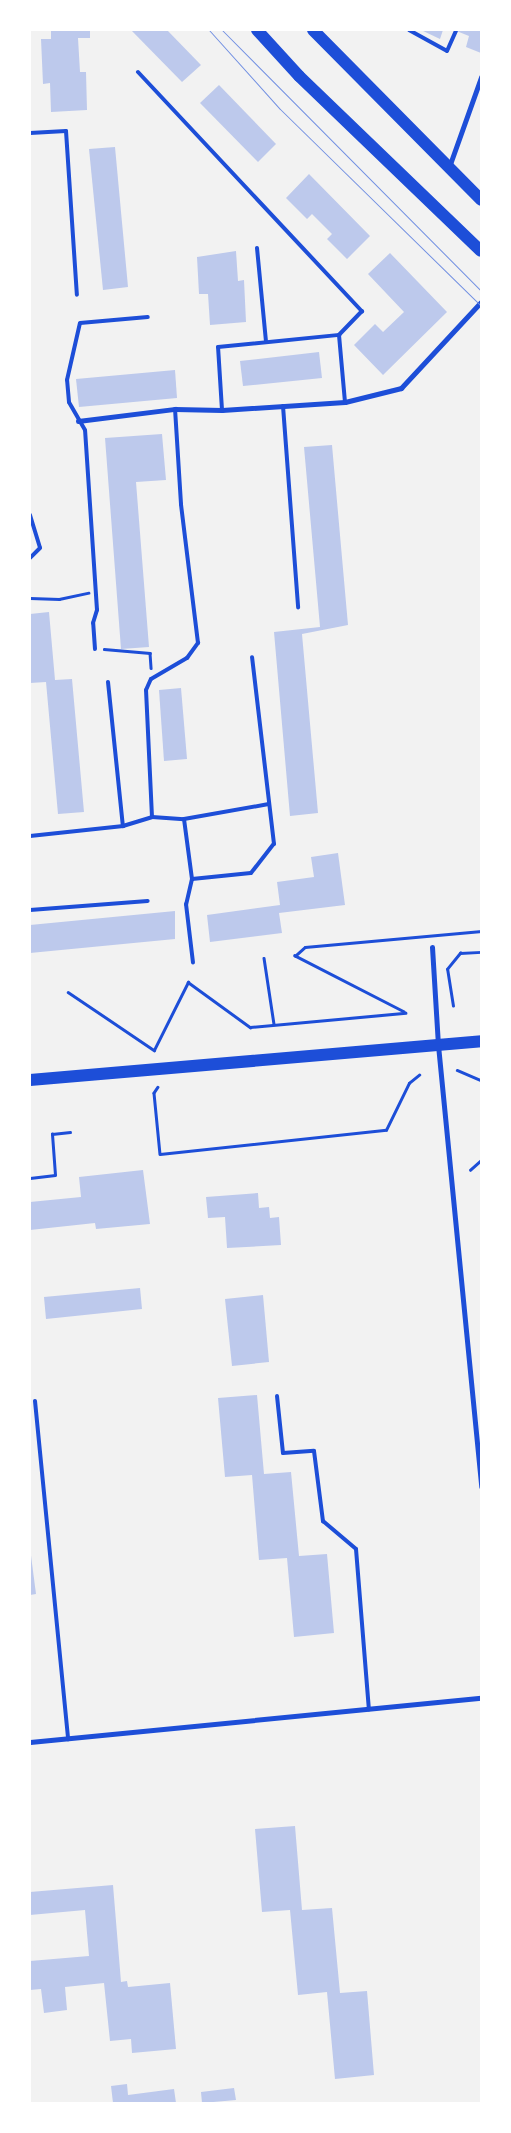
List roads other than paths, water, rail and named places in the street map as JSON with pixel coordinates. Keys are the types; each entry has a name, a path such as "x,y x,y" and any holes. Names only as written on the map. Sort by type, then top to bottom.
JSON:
{"main road":[{"path":"257,30 299,76 481,251"},
{"path":"313,30 448,170 481,200"},
{"path":"30,1080 481,1042"}],"street":[{"path":"448,170 481,77"},
{"path":"78,421 175,409 222,410 345,402 402,388 481,302"},
{"path":"432,947 438,1045 481,1487"},
{"path":"30,1742 481,1698"}],"lane":[{"path":"408,30 447,51 456,31"},
{"path":"138,72 362,310 339,335 218,347 222,410"},
{"path":"30,133 66,132 77,295"},
{"path":"257,248 266,342"},
{"path":"95,648 96,592 86,430 78,421 69,402 67,380 80,323 148,317"},
{"path":"339,335 345,402"},
{"path":"283,406 298,607"},
{"path":"152,817 146,690 152,679 187,658 198,643 181,504 175,409"},
{"path":"30,515 40,548 30,558"},
{"path":"192,879 251,873 274,844 252,657"},
{"path":"108,682 123,826"},
{"path":"30,836 123,826 152,817 184,819 269,804"},
{"path":"184,819 192,879 186,904 193,963"},
{"path":"30,910 148,901"},
{"path":"277,1396 283,1453 314,1451 323,1521 356,1549 369,1710"},
{"path":"35,1401 68,1739"}],"tram line":[{"path":"209,30 280,109 481,306"},
{"path":"222,30 481,291"}]}
